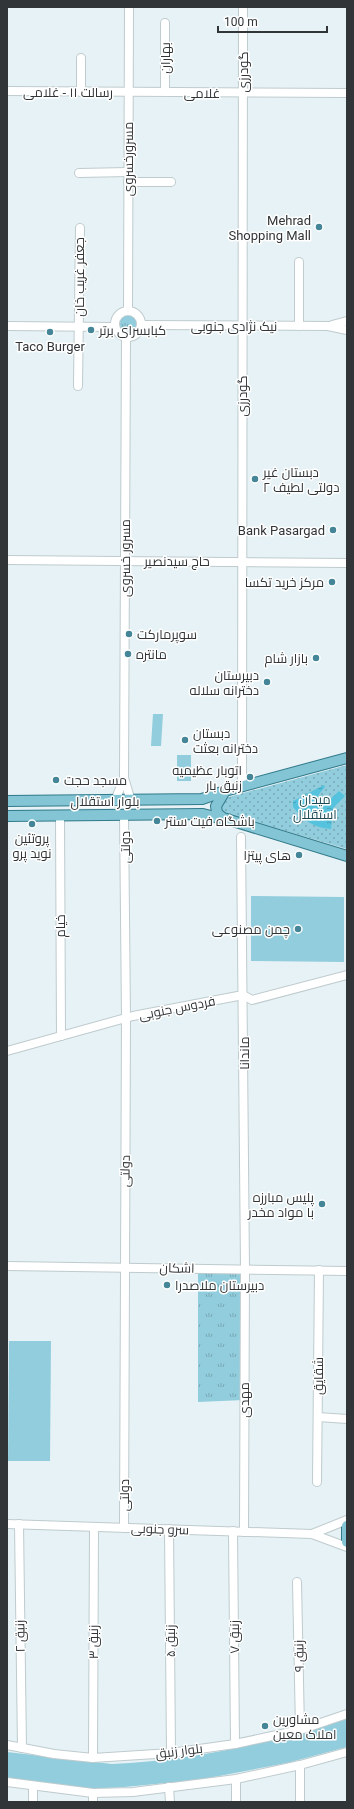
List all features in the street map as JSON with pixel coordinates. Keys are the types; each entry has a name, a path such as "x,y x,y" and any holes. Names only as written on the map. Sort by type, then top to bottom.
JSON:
{"main road":[{"path":"345,757 225,791 217,801 216,809 219,815 229,820 347,856"},
{"name":"بلوار استقلال","path":"7,801 202,799 225,791"},
{"name":"بلوار استقلال","path":"7,816 203,814 229,820"},
{"path":"347,1526 347,1542"}],"street":[{"name":"مسرورخسروی","path":"128,7 128,311"},
{"name":"گودرزی","path":"242,785 243,7"},
{"name":"بهاران","path":"165,23 165,92"},
{"path":"81,58 81,92"},
{"name":"رسالت ۱۱ - غلامی","path":"7,91 128,92"},
{"name":"غلامی","path":"128,92 347,93"},
{"path":"79,173 128,172"},
{"path":"128,182 171,182"},
{"name":"جعفر غریب خان","path":"78,386 80,228"},
{"path":"299,326 300,262"},
{"path":"128,311 138,316 141,325 137,334 126,338 118,334 114,327 117,316 128,311"},
{"path":"328,326 347,321"},
{"name":"نیک نژادی جنوبی","path":"141,325 328,326"},
{"path":"7,326 114,327"},
{"path":"328,326 347,330"},
{"name":"مسرور خسروی","path":"124,778 126,338"},
{"name":"حاج سیدنصیر","path":"7,560 347,563"},
{"path":"124,778 131,800"},
{"path":"115,801 124,778"},
{"name":"دولتی","path":"124,814 126,1018 124,1528"},
{"name":"خیام","path":"60,815 61,1036"},
{"name":"ماندانا","path":"240,837 245,1269"},
{"name":"فردوس جنوبی","path":"7,1051 126,1018 243,995 252,1000 347,975"},
{"name":"اشکان","path":"7,1266 347,1271"},
{"name":"مهدی","path":"244,1532 245,1269"},
{"name":"شقایق","path":"316,1482 319,1270"},
{"path":"318,1417 347,1419"},
{"name":"سرو جنوبی","path":"312,1534 347,1520"},
{"name":"سرو جنوبی","path":"7,1524 312,1534 347,1547"},
{"name":"زنبق ۲","path":"19,1524 22,1748"},
{"name":"زنبق ۳","path":"93,1758 94,1527"},
{"name":"زنبق ۵","path":"170,1529 171,1753"},
{"name":"زنبق ۷","path":"233,1531 234,1744"},
{"name":"زنبق ۹","path":"298,1582 300,1730"},
{"name":"بلوار زنبق","path":"7,1745 93,1758 171,1753 234,1744 300,1730 347,1714"},
{"path":"7,1782 33,1787 93,1793 133,1792 236,1779 300,1765 347,1752"},
{"path":"300,1765 300,1802"},
{"path":"236,1779 236,1802"},
{"path":"33,1787 33,1802"},
{"path":"169,1787 170,1802"},
{"path":"93,1793 93,1802"}],"green space":[{"path":"127,312 136,315 139,324 136,333 127,336 118,333 115,324 118,315"},
{"path":"147,651 164,651 164,660 147,661"},
{"path":"153,714 163,714 161,746 151,746"},
{"path":"177,755 191,755 191,781 177,781"},
{"name":"میدان استقلال","path":"347,765 347,849 221,812 219,805 225,798"},
{"name":"چمن مصنوعی","path":"251,896 344,897 344,962 251,961"},
{"path":"198,1269 245,1269 244,1400 198,1402"},
{"path":"9,1341 51,1341 50,1461 8,1461"},
{"path":"347,1718 347,1747 287,1763 198,1780 91,1789 7,1778 7,1752 112,1764 172,1759 261,1743"}],"water":[{"path":"324,785 325,787 318,798 318,803 320,806 324,805 339,791 345,796 333,808 331,829 314,825 301,816 293,807 293,801"}],"place":[{"name":"Mehrad Shopping Mall","path":"319,227"},
{"name":"کبابسرای برتر","path":"91,330"},
{"name":"Taco Burger","path":"50,332"},
{"name":"دبستان غیر دولتی لطیف ۲","path":"255,479"},
{"name":"Bank Pasargad","path":"333,530"},
{"name":"مرکز خرید تکسا","path":"332,582"},
{"name":"سوپرمارکت","path":"129,634"},
{"name":"مانتره","path":"128,654"},
{"name":"بازار شام","path":"316,658"},
{"name":"دبیرستان دخترانه سلاله","path":"267,682"},
{"name":"دبستان دخترانه بعثت","path":"185,740"},
{"name":"اتوبار عظیمیه زنبق بار","path":"250,777"},
{"name":"مسجد حجت","path":"56,780"},
{"name":"باشگاه فیت سنتر","path":"157,821"},
{"name":"پروتئین نوید پرو","path":"32,824"},
{"name":"های پیتزا","path":"299,855"},
{"name":"چمن مصنوعی","path":"298,929"},
{"name":"پلیس مبارزه با مواد مخدر","path":"322,1204"},
{"name":"دبیرستان ملاصدرا","path":"167,1285"},
{"name":"مشاورین املاک معین","path":"265,1726"}]}
